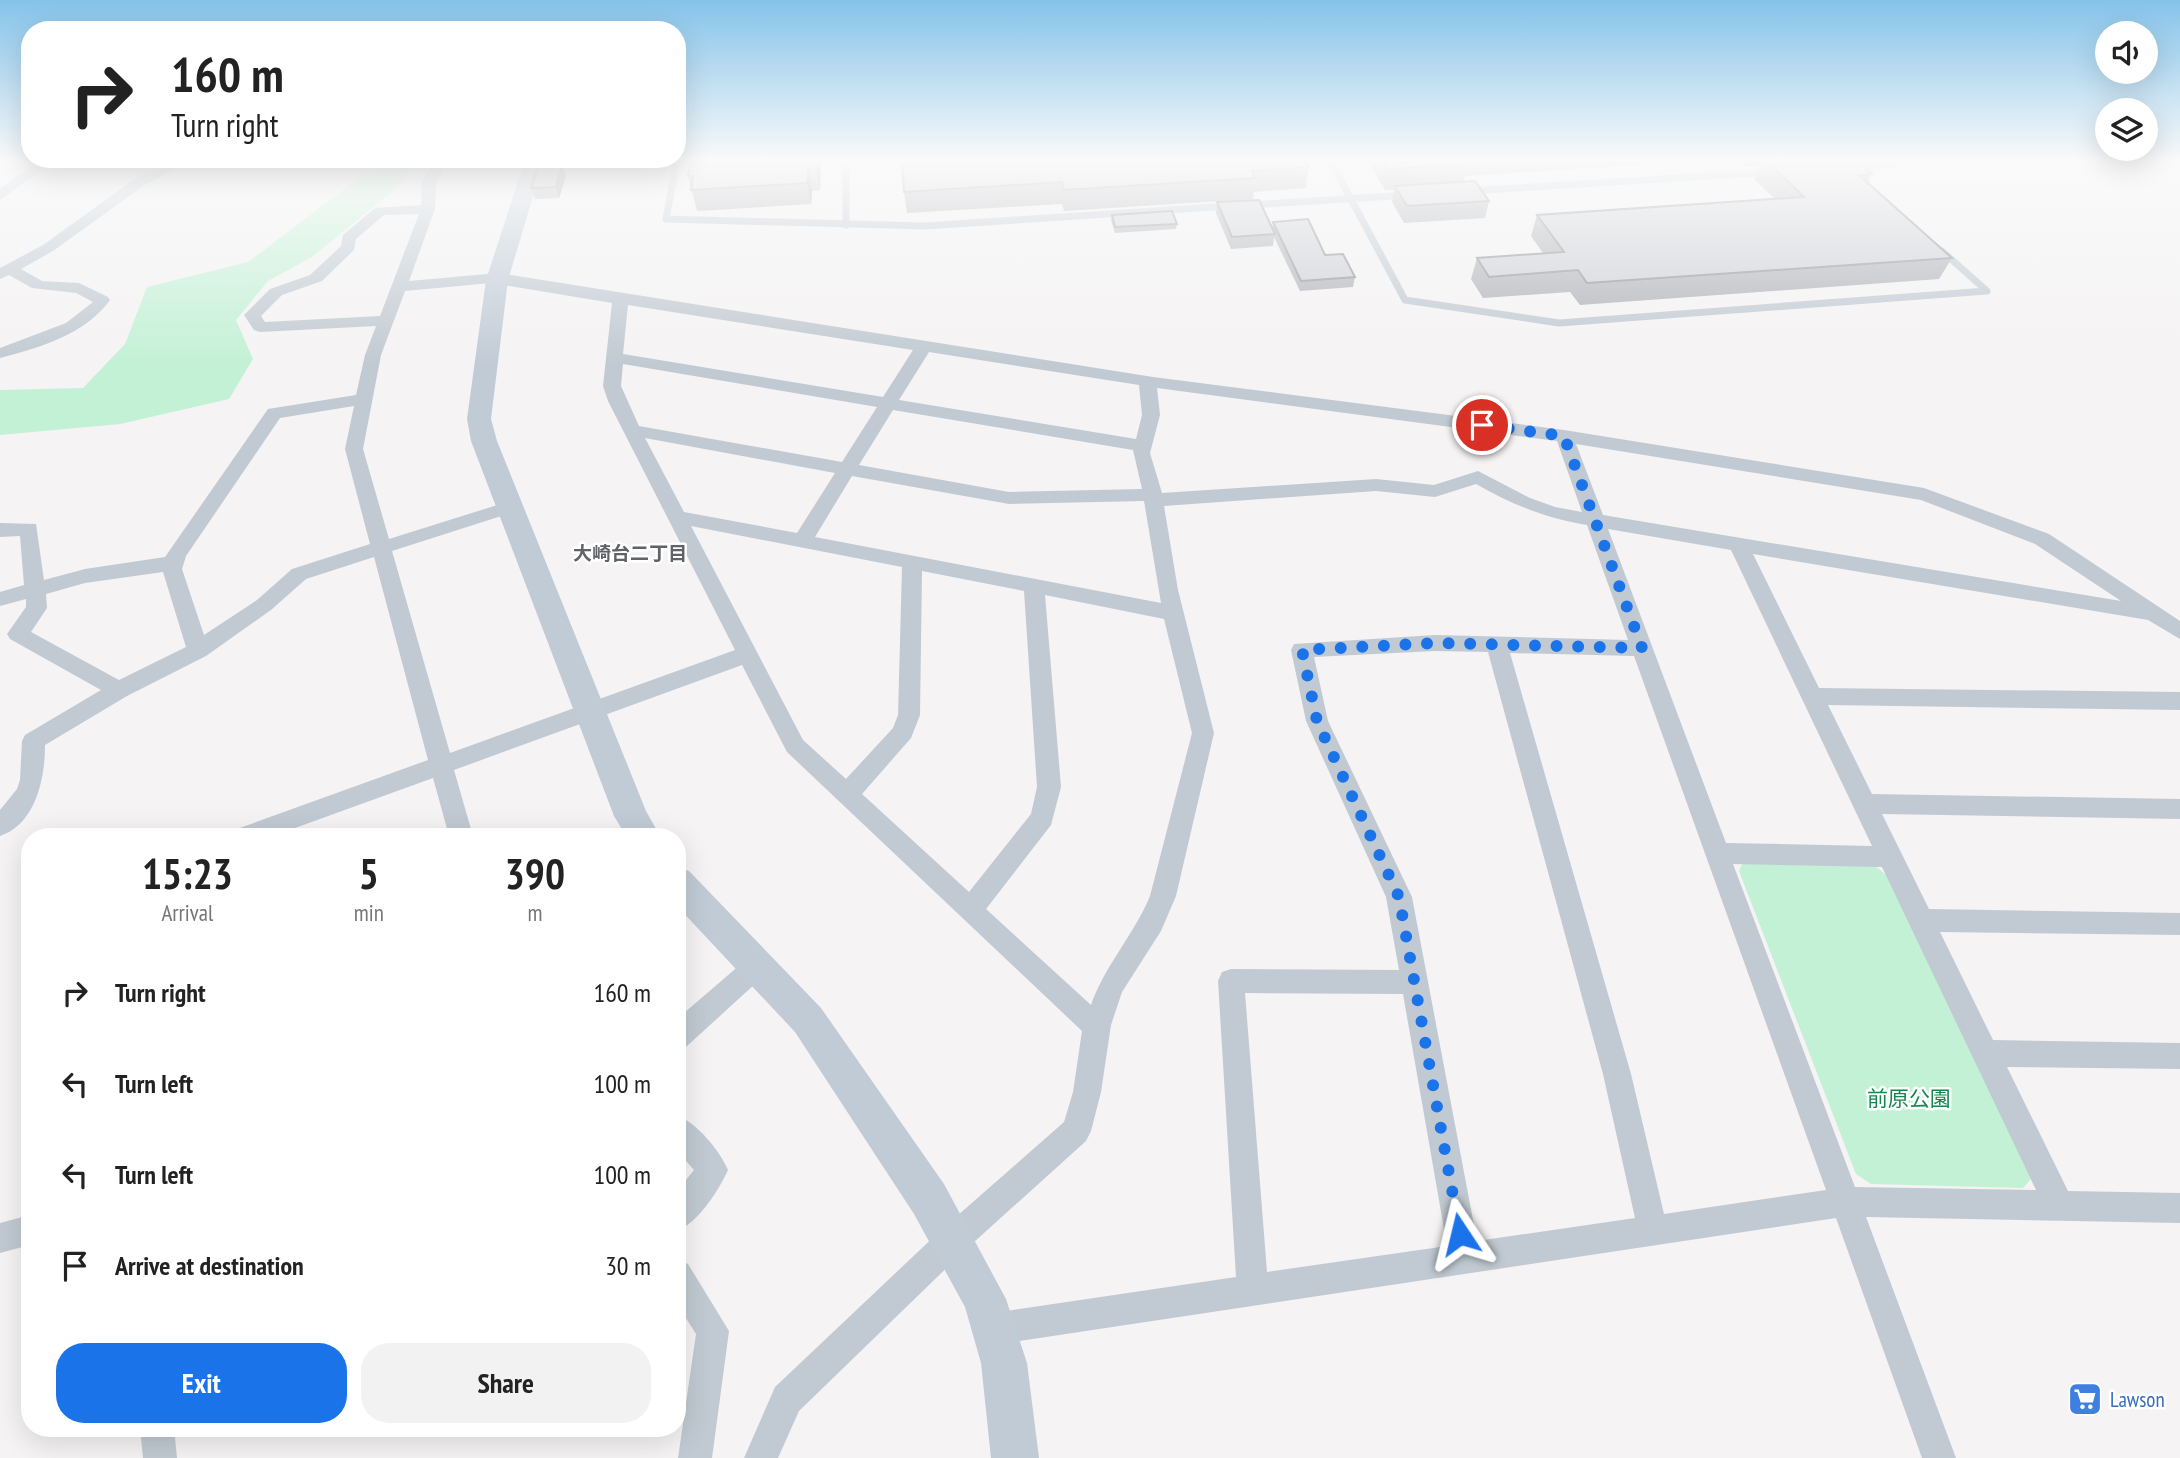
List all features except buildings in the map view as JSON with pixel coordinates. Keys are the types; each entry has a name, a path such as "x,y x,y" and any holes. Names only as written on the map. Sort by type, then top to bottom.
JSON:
{"street":[{"path":"5,272 48,248 76,228"},
{"path":"360,228 348,238 349,247 330,269 316,278 276,292 252,315 260,327 285,328 386,320"},
{"path":"421,228 373,355 354,449 459,828"},
{"path":"513,228 497,279 479,419 484,441 631,816 638,828"},
{"path":"0,354 32,344 89,316 102,300 79,288 38,285 5,272"},
{"path":"398,287 497,279 1147,381 1564,436 1924,494 2042,540 2180,631"},
{"path":"620,299 612,386 632,430 796,746 1082,1015 1097,1025"},
{"path":"802,541 924,346"},
{"path":"615,358 1143,446"},
{"path":"761,1458 787,1399 952,1241 1076,1131 1087,1092 1097,1025 1111,986 1152,923 1163,896 1202,733 1174,613 1153,497 1142,453 1151,415 1147,381"},
{"path":"198,650 172,569 174,563 274,412 364,399"},
{"path":"632,430 1009,498 1153,497 1376,485 1435,491 1478,477 1523,502 1552,513 2155,615"},
{"path":"1564,436 1939,1458"},
{"path":"0,825 24,800 33,781 33,741 119,690 198,650 264,605 299,574 510,507"},
{"path":"677,517 1174,613"},
{"path":"0,530 29,529 37,608 18,634 119,690"},
{"path":"1739,545 2059,1205"},
{"path":"847,794 903,732 909,715 912,562"},
{"path":"0,599 85,576 174,563"},
{"path":"970,910 1042,818 1049,787 1034,586"},
{"path":"1465,1259 1399,897 1317,721 1302,650 1435,643 1642,648"},
{"path":"1497,644 1617,1074 1653,1231"},
{"path":"268,828 748,654"},
{"path":"1812,696 2180,701"},
{"path":"1865,804 2180,809"},
{"path":"1717,853 1890,856"},
{"path":"686,902 757,966 808,1020 929,1199 984,1299 1004,1363 1015,1458"},
{"path":"1921,920 2180,924"},
{"path":"686,1029 757,966"},
{"path":"1253,1290 1231,981 1414,982"},
{"path":"1985,1053 2180,1056"},
{"path":"686,1139 713,1170 686,1204"},
{"path":"993,1329 1845,1202 2180,1208"},
{"path":"0,1238 21,1232"},
{"path":"686,1289 713,1331 695,1458"},
{"path":"158,1437 160,1458"}],"lane":[{"path":"1367,228 1405,300 1559,323 1987,291 1937,247"}],"green space":[{"path":"293,228 348,228 312,257 268,281 236,320 253,359 229,399 120,424 0,435 0,390 83,388 125,344 147,287 248,262"},
{"name":"前原公園","path":"1743,862 1870,862 1895,882 2031,1179 2023,1188 1871,1184 1856,1174 1739,871"}],"place":[{"name":"Lawson","path":"2085,1399"}],"district":[{"name":"大崎台二丁目","path":"630,553"}],"route":[{"path":"1460,1234 1399,897 1317,721 1302,650 1435,643 1642,648 1564,436 1482,425"}]}
